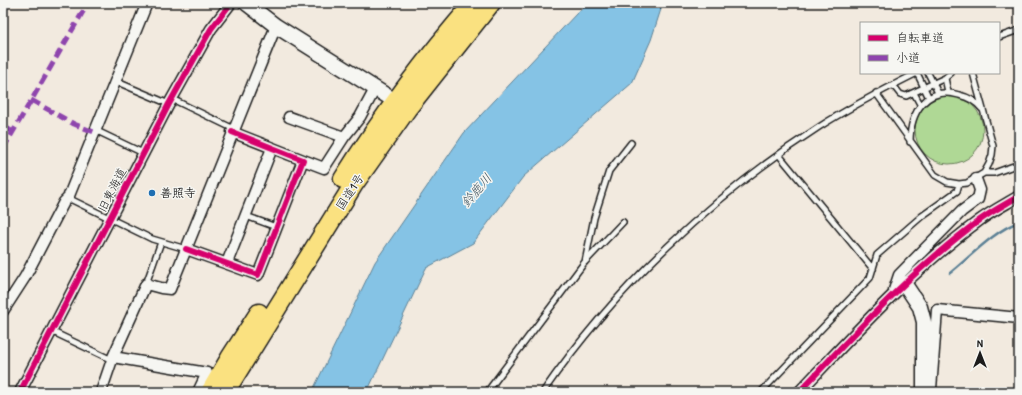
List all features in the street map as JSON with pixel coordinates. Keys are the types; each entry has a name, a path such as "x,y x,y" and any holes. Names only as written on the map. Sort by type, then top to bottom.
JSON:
{"highway":[{"name":"国道1号","path":"225,392 354,184 401,105 452,28 474,3"},
{"name":"国道1号","path":"210,392 350,168 401,105 491,3"}],"street":[{"path":"3,311 25,276 64,202 68,198 94,130 147,3"},
{"name":"旧東海道","path":"20,392 170,101 211,29 231,3"},
{"path":"246,3 276,26 401,105"},
{"path":"101,392 113,358 146,284 170,289 276,26"},
{"path":"233,131 324,168 344,137 360,117 375,89"},
{"path":"289,117 344,137"},
{"path":"227,263 272,148"},
{"path":"186,249 258,275 303,160"},
{"path":"893,294 899,275 962,211 978,199 980,190 980,176"},
{"path":"799,392 904,283 981,219 1019,196"},
{"path":"904,283 920,307 924,322 924,392 931,389 937,310 1019,318"},
{"path":"236,392 289,288"},
{"path":"113,358 207,373 198,392"}],"lane":[{"path":"1000,37 1019,30"},
{"path":"543,392 593,326 643,272 715,205 819,127 876,94 915,74"},
{"path":"917,74 930,98"},
{"path":"928,74 938,93"},
{"path":"893,85 900,94 906,96 946,78 950,74"},
{"path":"973,74 993,146 990,164 980,176"},
{"path":"946,78 948,92"},
{"path":"115,81 170,101 233,131"},
{"path":"910,143 910,127 920,104 938,93 948,92 977,103 984,112"},
{"path":"914,93 920,104"},
{"path":"876,94 910,143 935,174 947,182 959,184 1019,164"},
{"path":"94,130 143,153"},
{"path":"584,263 594,218 609,170 631,143"},
{"path":"779,156 873,269"},
{"path":"761,392 870,278 877,255 922,216 957,191 959,184"},
{"path":"68,198 161,242 186,249"},
{"path":"246,216 276,227"},
{"path":"487,392 584,263 623,222"},
{"path":"146,284 161,242"},
{"path":"51,331 113,358"}],"green space":[{"path":"942,96 956,96 968,101 978,111 983,123 983,137 978,149 968,159 956,164 942,164 930,159 920,149 915,137 915,123 920,111 930,101"}],"water":[{"name":"鈴鹿川","path":"589,3 663,3 651,40 632,83 523,177 473,243 426,268 367,392 312,392 375,262 464,133 577,13"}],"waterway":[{"path":"950,273 992,237 1019,222"}],"marked path":[{"path":"3,149 88,3"},
{"path":"31,100 74,124 94,132"},
{"path":"3,126 13,132"}],"cycle path":[{"path":"20,392 169,104 211,29 231,3"},
{"path":"186,249 258,275 303,160 232,132"},
{"path":"799,392 842,346 931,259 980,220 1019,196"}],"place":[{"name":"善照寺","path":"152,193"}]}
